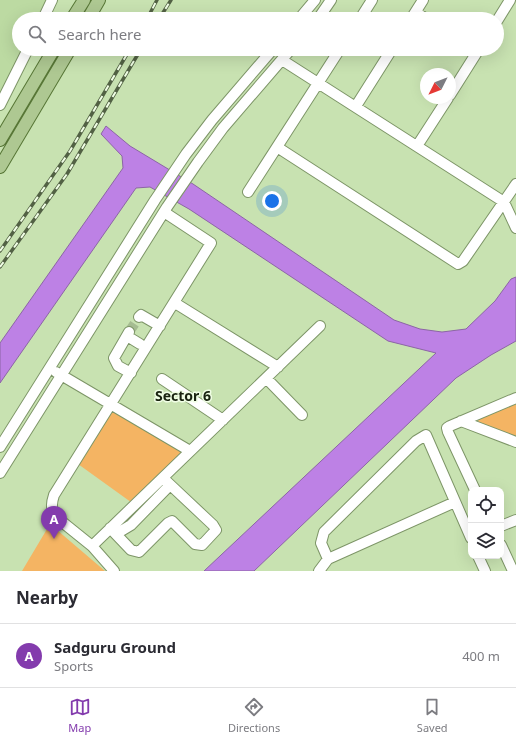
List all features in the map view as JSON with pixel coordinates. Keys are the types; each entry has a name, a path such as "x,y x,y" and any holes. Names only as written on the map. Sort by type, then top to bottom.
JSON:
{"main road":[{"path":"76,12 84,0"},
{"path":"92,12 99,0"},
{"path":"0,140 50,56"},
{"path":"1,167 66,56"}],"street":[{"path":"46,12 52,0"},
{"path":"305,12 314,0"},
{"path":"323,12 332,0"},
{"path":"364,12 372,0"},
{"path":"416,12 423,0"},
{"path":"503,12 510,0"},
{"path":"0,104 24,56"},
{"path":"0,447 155,200 186,154 212,120 267,56"},
{"path":"0,474 166,210 198,162 223,128 286,56"},
{"path":"248,192 336,56"},
{"path":"356,106 388,56"},
{"path":"456,85 473,56"},
{"path":"282,60 504,202 516,228"},
{"path":"417,146 444,104"},
{"path":"277,148 458,264 463,261 516,184"},
{"path":"504,202 516,197"},
{"path":"114,571 92,546 56,517 52,511 51,505 54,495 211,243 166,210"},
{"path":"175,303 278,367"},
{"path":"139,317 141,315 160,326"},
{"path":"92,546 113,531 167,481 190,451 320,326"},
{"path":"131,373 118,366 114,358 128,334 140,344"},
{"path":"50,368 190,451"},
{"path":"266,378 302,415"},
{"path":"162,379 223,420"},
{"path":"474,487 448,432 448,428 516,398"},
{"path":"461,421 516,442"},
{"path":"455,502 324,567 321,543 324,532 416,441 426,435 468,531"},
{"path":"113,531 131,550 139,552 168,523 172,521 195,544 202,545 216,530 213,525 167,481"},
{"path":"504,525 516,520"},
{"path":"504,551 513,569"},
{"path":"479,559 485,571"}],"shaded area":[{"path":"0,0 48,0 42,12 12,12 12,56 20,56 0,95"},
{"path":"106,126 130,146 193,184 394,320 420,329 442,332 466,329 495,301 511,279 516,277 516,341 491,355 456,378 254,571 204,571 436,353 388,341 189,209 150,187 136,188 0,383 0,343 123,168 122,156 101,134"},
{"path":"516,403 516,437 479,425 478,420"},
{"path":"113,408 188,454 135,505 78,464"},
{"path":"50,524 105,571 22,571"}],"tunnel":[{"path":"129,332 139,317"}],"railway":[{"path":"151,12 157,0"},
{"path":"163,12 171,0"},
{"path":"0,251 70,151 126,56"},
{"path":"0,267 67,174 137,56"}],"place":[{"name":"Sadguru Ground","path":"54,539"}],"district":[{"name":"Sector 6","path":"183,395"}]}
